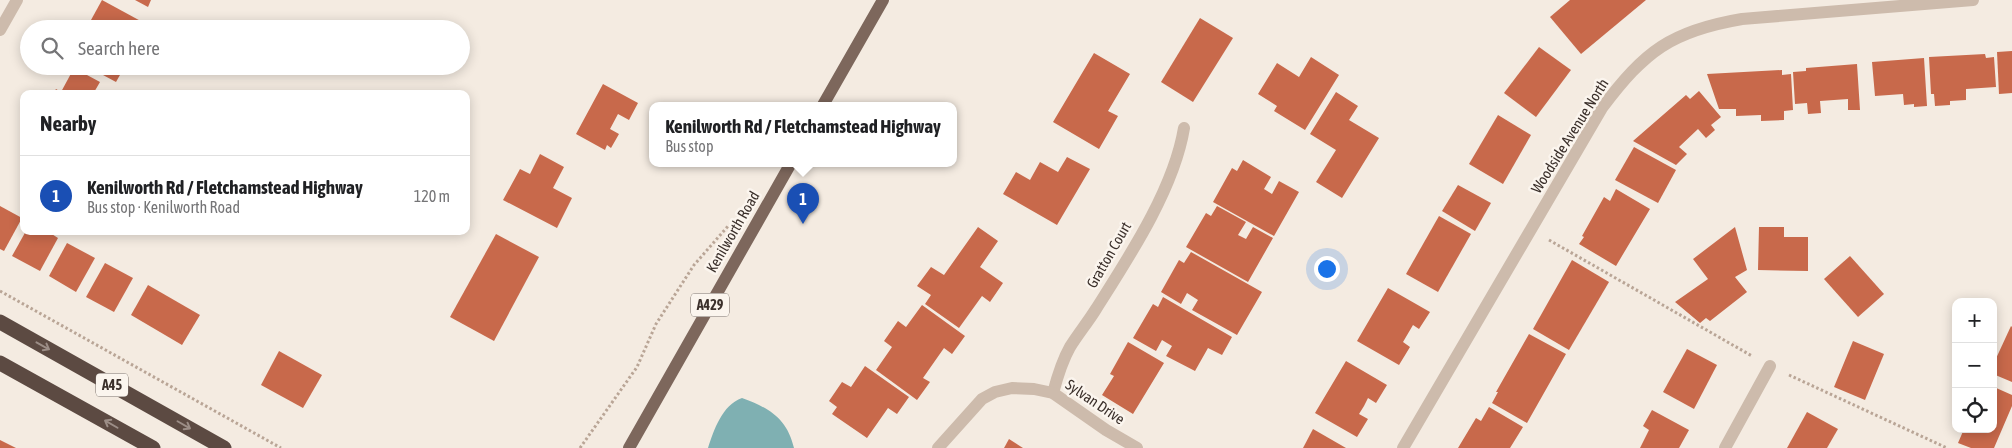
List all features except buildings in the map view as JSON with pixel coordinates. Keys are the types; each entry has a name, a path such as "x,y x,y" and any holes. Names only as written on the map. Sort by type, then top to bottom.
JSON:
{"highway":[{"name":"A45","path":"0,322 224,448"},
{"name":"A45","path":"0,363 153,448"}],"main road":[{"path":"825,102 883,0"},
{"name":"Kenilworth Road","path":"629,448 788,167"}],"street":[{"path":"0,30 17,0"},
{"name":"Woodside Avenue North","path":"1403,448 1602,108 1622,82 1643,60 1678,36 1705,27 1742,19 1973,0"},
{"name":"Gratton Court","path":"1053,393 1059,372 1070,347 1095,312 1128,257 1166,186 1181,149 1184,128"},
{"path":"1725,448 1770,366"},
{"name":"Sylvan Drive","path":"938,448 982,399 995,392 1012,388 1034,389 1053,393 1106,430 1137,448"}],"path":[{"path":"580,448 637,367 656,324 694,265 733,221"},
{"path":"1531,230 1770,366 1947,448"},
{"path":"0,291 281,448"}],"water":[{"path":"742,398 761,406 776,416 787,429 794,448 708,448 716,426 724,412 735,401"}],"place":[{"name":"Kenilworth Rd / Fletchamstead Highway","path":"803,224"}]}
